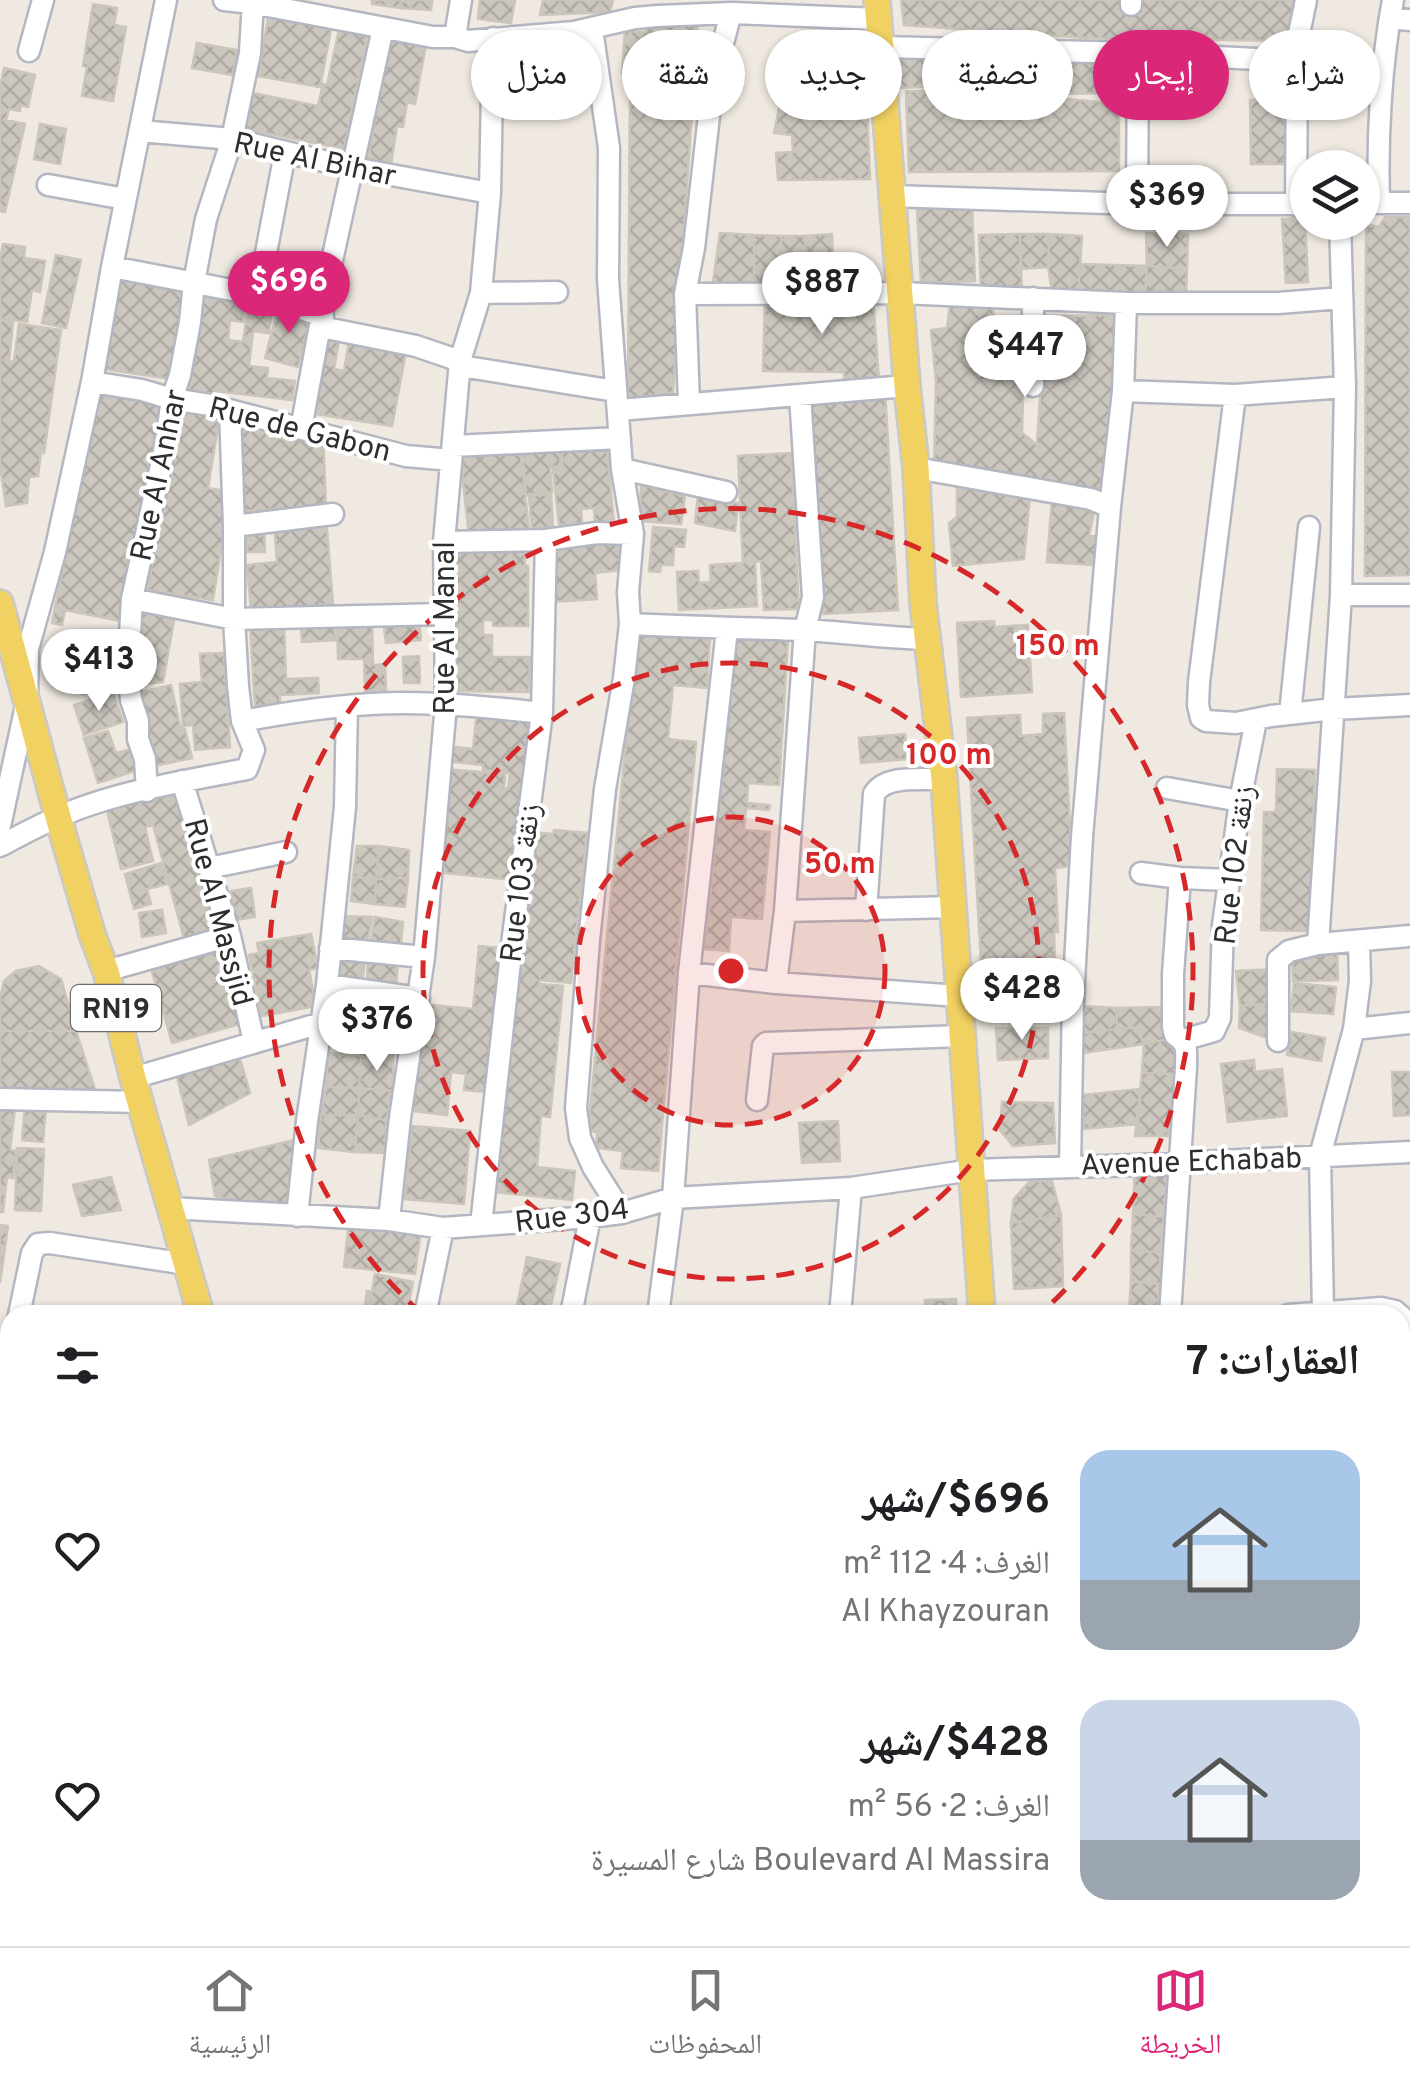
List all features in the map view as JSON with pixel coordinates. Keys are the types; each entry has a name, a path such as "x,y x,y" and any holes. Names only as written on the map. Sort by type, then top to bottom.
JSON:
{"main road":[{"path":"886,120 927,639 944,779 981,1305"},
{"name":"RN19","path":"1,612 198,1305"}],"street":[{"path":"29,51 43,0"},
{"path":"0,826 27,702 28,648 55,552 92,382 166,0"},
{"path":"224,0 471,41"},
{"path":"455,37 461,0"},
{"path":"1300,30 1306,0"},
{"name":"Rue Al Anhar","path":"147,790 128,670 132,599 180,374 206,219 232,140 250,53 253,2"},
{"path":"581,30 636,9 731,13 878,9"},
{"path":"689,404 685,294 710,107 731,13"},
{"path":"1380,152 1398,13"},
{"path":"301,429 383,28"},
{"path":"592,29 609,148 608,279 622,469 633,534 628,592 630,624 606,789 575,1095 580,1138 593,1167 622,1212"},
{"path":"902,48 1093,52"},
{"name":"Rue Al Manal","path":"389,1220 424,957 446,704 444,542 460,363 481,293 491,120"},
{"path":"1137,204 1138,120"},
{"path":"1299,120 1300,150"},
{"name":"Rue Al Bihar","path":"140,132 232,140 353,168 490,192"},
{"path":"258,295 285,153"},
{"path":"48,185 125,199"},
{"path":"891,196 1290,205"},
{"path":"1380,203 1410,202"},
{"path":"1318,944 1340,595 1345,387 1340,240"},
{"path":"112,267 258,295 322,322 416,346 460,363 617,400 689,404 906,386"},
{"path":"481,293 558,292"},
{"path":"685,294 901,293 1126,303 1278,303 1342,298"},
{"path":"1033,386 1034,298"},
{"path":"1070,1167 1073,1000 1082,837 1123,392 1126,303"},
{"name":"Rue de Gabon","path":"92,382 210,404 406,456 620,438"},
{"path":"1123,392 1235,395 1345,387"},
{"path":"776,982 785,912 805,630 812,598 800,395"},
{"path":"1235,395 1200,682 1201,718 1221,723 1334,708 1410,705"},
{"path":"0,846 58,817 102,801 246,769 254,750 242,721 234,619 230,410"},
{"path":"916,468 1073,496 1110,507"},
{"path":"622,469 726,492"},
{"path":"234,526 333,514"},
{"path":"1290,714 1309,527"},
{"path":"444,542 633,534"},
{"name":"Rue 103 زنقة","path":"481,1226 542,713 546,540"},
{"path":"1340,595 1410,595"},
{"path":"132,599 234,619 444,614"},
{"path":"630,624 927,639"},
{"path":"659,1305 673,1198 689,973 727,630"},
{"path":"242,721 346,706 400,703 542,713"},
{"path":"297,1216 346,807 346,706"},
{"name":"Rue 102 زنقة","path":"1184,1040 1214,1031 1222,1011 1221,954 1240,801 1256,720"},
{"path":"866,910 874,794 881,784 944,779"},
{"name":"Rue Al Massjid","path":"182,781 230,936 254,1042"},
{"path":"1167,788 1240,801"},
{"path":"209,868 286,852"},
{"path":"1141,873 1230,880"},
{"path":"1171,1305 1186,1067 1184,1040 1175,1035 1173,1027 1180,878"},
{"path":"785,912 954,908"},
{"path":"106,971 230,936"},
{"path":"1278,1041 1278,960 1289,952 1318,944 1410,936"},
{"path":"1323,1305 1320,1156 1354,1029 1360,981 1358,942"},
{"path":"330,948 424,957"},
{"path":"689,973 959,996"},
{"path":"327,985 419,998"},
{"path":"0,1098 137,1090 254,1042 321,1023"},
{"path":"1354,1029 1410,1024"},
{"path":"757,1100 762,1046 766,1043 962,1036"},
{"name":"Avenue Echabab","path":"972,1170 1410,1152"},
{"name":"Rue 304","path":"170,1208 389,1220 443,1228 590,1217 673,1198 851,1188 972,1170"},
{"path":"841,1305 851,1188"},
{"path":"573,1305 590,1217"},
{"path":"427,1305 443,1228"},
{"path":"22,1305 32,1253 38,1244 50,1242 186,1264"}],"building":[{"path":"372,0 402,0 401,8 372,4"},
{"path":"402,0 432,0 431,10 401,8"},
{"path":"480,0 515,0 511,23 478,19"},
{"path":"543,0 613,0 610,12 540,15"},
{"path":"901,0 1293,0 1290,30 1249,30 1249,40 1229,40 1229,30 1093,30 1093,38 1085,38 1073,37 1073,30 904,25"},
{"path":"93,4 117,8 114,25 126,27 113,101 82,96"},
{"path":"269,13 332,24 320,87 258,76"},
{"path":"646,20 698,23 698,30 646,30"},
{"path":"341,21 369,27 344,149 245,129 252,93 318,106 323,84 327,85"},
{"path":"390,32 427,39 415,104 407,102 403,127 397,126 391,164 368,160"},
{"path":"197,43 237,50 233,75 192,68"},
{"path":"922,52 922,87 902,88 902,53"},
{"path":"1093,54 1093,93 1073,94 1073,55"},
{"path":"4,68 35,75 28,107 21,105 20,111 9,109 6,120 25,124 5,212 0,211 0,88"},
{"path":"906,91 922,91 922,120 1073,120 1073,100 1093,102 1093,120 1119,120 1119,171 909,172"},
{"path":"630,120 691,120 673,392 628,399"},
{"path":"777,120 868,120 870,179 778,180 776,153 793,152 792,135 774,133"},
{"path":"1250,120 1286,120 1287,164 1251,164"},
{"path":"40,124 66,129 60,164 34,159"},
{"path":"972,205 975,281 921,283 917,208"},
{"path":"1385,217 1410,217 1410,575 1365,576 1366,240 1380,240 1380,225"},
{"path":"1282,219 1290,219 1290,240 1306,240 1308,282 1286,283"},
{"path":"720,233 754,235 754,286 713,282"},
{"path":"1146,233 1188,234 1187,269 1147,266"},
{"path":"832,234 834,283 807,283 805,236"},
{"path":"1020,234 1022,295 981,293 979,235"},
{"path":"1020,234 1049,234 1048,267 1021,269"},
{"path":"1049,234 1082,236 1078,295 1053,296 1048,267"},
{"path":"754,235 781,236 781,285 754,286"},
{"path":"781,236 805,236 807,283 781,285"},
{"path":"3,244 25,247 24,258 45,261 40,292 32,290 27,322 0,318"},
{"path":"56,255 81,260 66,328 42,323"},
{"path":"1080,264 1147,266 1145,295 1078,295"},
{"path":"1147,266 1187,269 1186,295 1145,295"},
{"path":"119,272 186,282 171,379 104,369"},
{"path":"202,291 246,296 243,322 230,320 228,340 243,342 249,300 273,303 269,333 253,331 249,366 268,368 267,378 295,381 292,400 189,391"},
{"path":"873,297 879,381 844,383 844,372 763,371 765,298"},
{"path":"279,305 312,313 298,367 265,358"},
{"path":"950,305 992,305 996,330 987,339 985,368 1024,369 1022,433 1037,445 1045,316 1115,315 1116,372 1100,489 934,467 936,382 931,330 947,328"},
{"path":"0,320 13,322 9,362 14,361 19,324 61,330 38,476 29,477 27,503 6,506 0,466"},
{"path":"324,332 340,335 334,369 344,371 350,336 407,346 392,426 309,413"},
{"path":"98,388 163,401 120,621 65,610 62,625 52,623"},
{"path":"885,392 898,610 823,614 810,396"},
{"path":"178,402 221,408 208,488 230,492 213,600 148,590"},
{"path":"266,420 267,439 323,436 326,507 245,511 240,422"},
{"path":"606,440 614,524 595,526 594,508 581,509 582,523 559,525 553,469 563,468 561,444"},
{"path":"559,444 561,466 550,467 552,492 526,495 522,448"},
{"path":"520,447 529,530 469,537 460,454"},
{"path":"791,453 799,609 764,610 761,561 755,562 757,606 679,610 677,572 698,571 699,583 711,582 710,565 743,563 738,456"},
{"path":"957,480 1030,495 1024,559 953,566 949,523 957,517"},
{"path":"641,485 685,496 681,524 640,521"},
{"path":"551,494 553,527 532,529 529,496"},
{"path":"698,494 738,503 735,531 695,523"},
{"path":"1052,499 1095,508 1089,535 1099,537 1094,565 1047,562"},
{"path":"326,518 333,604 251,611 247,565 277,562 274,523"},
{"path":"246,527 264,527 265,552 247,552"},
{"path":"653,527 686,530 684,547 674,546 673,565 661,565 660,572 649,571"},
{"path":"618,540 621,570 595,573 597,599 550,602 550,546"},
{"path":"456,546 525,547 528,626 493,626 493,620 483,620 483,635 492,635 492,657 530,657 529,692 455,691"},
{"path":"143,605 176,609 163,682 132,685"},
{"path":"419,616 421,640 386,643 383,620"},
{"path":"334,619 335,640 302,642 301,621"},
{"path":"372,619 373,665 385,664 386,690 365,691 364,659 338,659 337,620"},
{"path":"994,621 995,627 1028,625 1032,692 961,697 957,623"},
{"path":"284,624 286,679 318,678 319,693 280,695 280,705 255,706 250,626"},
{"path":"637,630 710,635 707,688 673,685 668,739 696,742 658,1171 621,1168 623,1151 596,1148 597,1132 588,1131"},
{"path":"736,638 788,639 779,785 748,783 747,803 770,805 769,810 746,808 744,830 770,832 762,919 731,917 729,951 705,949"},
{"path":"224,653 230,747 195,750 193,725 183,726 180,684 202,682 200,654"},
{"path":"115,654 123,683 82,694 73,666"},
{"path":"419,656 420,683 404,683 403,657"},
{"path":"171,685 192,758 154,766 138,693"},
{"path":"113,692 123,722 84,735 74,705"},
{"path":"477,709 530,714 514,880 434,872 444,769 505,774 504,788 508,789 510,773 483,770 483,765 444,761 446,746 473,749"},
{"path":"1064,713 1072,866 1055,868 1055,960 981,962 967,718 1020,715 1021,736 1043,734 1043,714"},
{"path":"108,731 116,753 131,749 138,770 98,783 84,738"},
{"path":"905,734 907,759 861,763 859,738"},
{"path":"1277,769 1315,770 1309,931 1261,930 1264,812 1276,812"},
{"path":"178,788 214,931 184,938 153,825 145,827 153,861 121,869 106,806"},
{"path":"554,830 587,833 571,983 540,980 539,984 563,986 550,1117 541,1116 537,1167 575,1171 572,1200 494,1192 531,832 553,834"},
{"path":"357,846 379,846 376,879 353,877"},
{"path":"379,846 409,850 408,878 376,879"},
{"path":"161,863 167,884 147,889 151,904 134,909 125,874"},
{"path":"353,877 376,879 375,904 351,901"},
{"path":"408,878 405,907 375,904 376,879"},
{"path":"251,888 255,917 235,920 231,891"},
{"path":"162,910 166,933 142,937 139,913"},
{"path":"339,916 372,917 367,946 337,945"},
{"path":"375,917 403,922 400,951 370,947"},
{"path":"311,934 318,968 309,970 316,1006 262,1016 249,955 259,953 257,943"},
{"path":"479,946 502,948 488,1092 464,1090 466,1074 451,1072 447,1115 412,1111 422,1004 473,1009"},
{"path":"227,947 248,1022 172,1043 151,968"},
{"path":"1337,948 1338,980 1293,981 1292,949"},
{"path":"337,952 366,953 362,982 333,983"},
{"path":"368,954 398,958 396,991 367,985"},
{"path":"39,966 61,979 76,1031 0,1031 4,981 16,971"},
{"path":"1275,969 1276,1003 1240,1006 1236,971"},
{"path":"1294,983 1336,987 1333,1014 1291,1011"},
{"path":"333,994 366,999 364,1027 333,1018"},
{"path":"366,999 398,1003 396,1031 364,1027"},
{"path":"1276,1003 1273,1040 1239,1028 1240,1006"},
{"path":"1084,1006 1116,1008 1117,1029 1082,1033"},
{"path":"1166,1007 1168,1039 1144,1044 1137,1027 1117,1029 1116,1008"},
{"path":"364,1027 396,1031 393,1060 361,1056"},
{"path":"1137,1027 1144,1044 1083,1053 1082,1033"},
{"path":"996,1028 1048,1028 1048,1058 998,1060"},
{"path":"0,1031 76,1031 98,1099 0,1095"},
{"path":"1292,1032 1325,1038 1321,1061 1287,1055"},
{"path":"1168,1039 1175,1052 1176,1074 1142,1073 1144,1044"},
{"path":"328,1053 361,1056 359,1088 326,1087"},
{"path":"361,1056 393,1060 394,1091 359,1088"},
{"path":"240,1059 250,1093 189,1125 176,1073"},
{"path":"1254,1060 1255,1072 1282,1069 1287,1116 1228,1122 1221,1064"},
{"path":"1392,1072 1410,1072 1410,1115 1394,1116"},
{"path":"1142,1073 1176,1074 1168,1136 1135,1136"},
{"path":"326,1087 359,1088 358,1115 321,1115"},
{"path":"359,1088 394,1091 386,1120 358,1115"},
{"path":"1141,1089 1138,1124 1084,1129 1082,1095"},
{"path":"1002,1102 1053,1103 1055,1143 1013,1146 1000,1130"},
{"path":"0,1105 15,1107 10,1150 16,1151 13,1178 7,1177 3,1212 0,1212"},
{"path":"25,1106 46,1107 43,1142 22,1140"},
{"path":"321,1115 358,1115 355,1152 318,1148"},
{"path":"358,1115 386,1120 386,1153 355,1152"},
{"path":"838,1121 840,1161 802,1163 799,1123"},
{"path":"412,1126 470,1131 464,1204 405,1199"},
{"path":"299,1139 289,1203 265,1208 215,1196 209,1160"},
{"path":"17,1148 44,1149 41,1211 15,1210"},
{"path":"1135,1168 1167,1172 1164,1217 1133,1214"},
{"path":"111,1177 121,1210 82,1216 73,1185"},
{"path":"1030,1181 1052,1181 1061,1215 1011,1223 1014,1199"},
{"path":"1133,1214 1164,1217 1160,1252 1131,1251"},
{"path":"1061,1215 1063,1286 1014,1289 1011,1223"},
{"path":"349,1221 421,1230 415,1274 344,1267"},
{"path":"0,1225 8,1226 0,1283"},
{"path":"1131,1251 1160,1252 1161,1284 1131,1281"},
{"path":"527,1257 560,1264 551,1305 517,1305"},
{"path":"375,1274 413,1282 409,1305 365,1305 367,1291 372,1292"},
{"path":"1131,1281 1161,1284 1158,1305 1129,1305"},
{"path":"956,1299 956,1305 925,1305 925,1300"}]}
